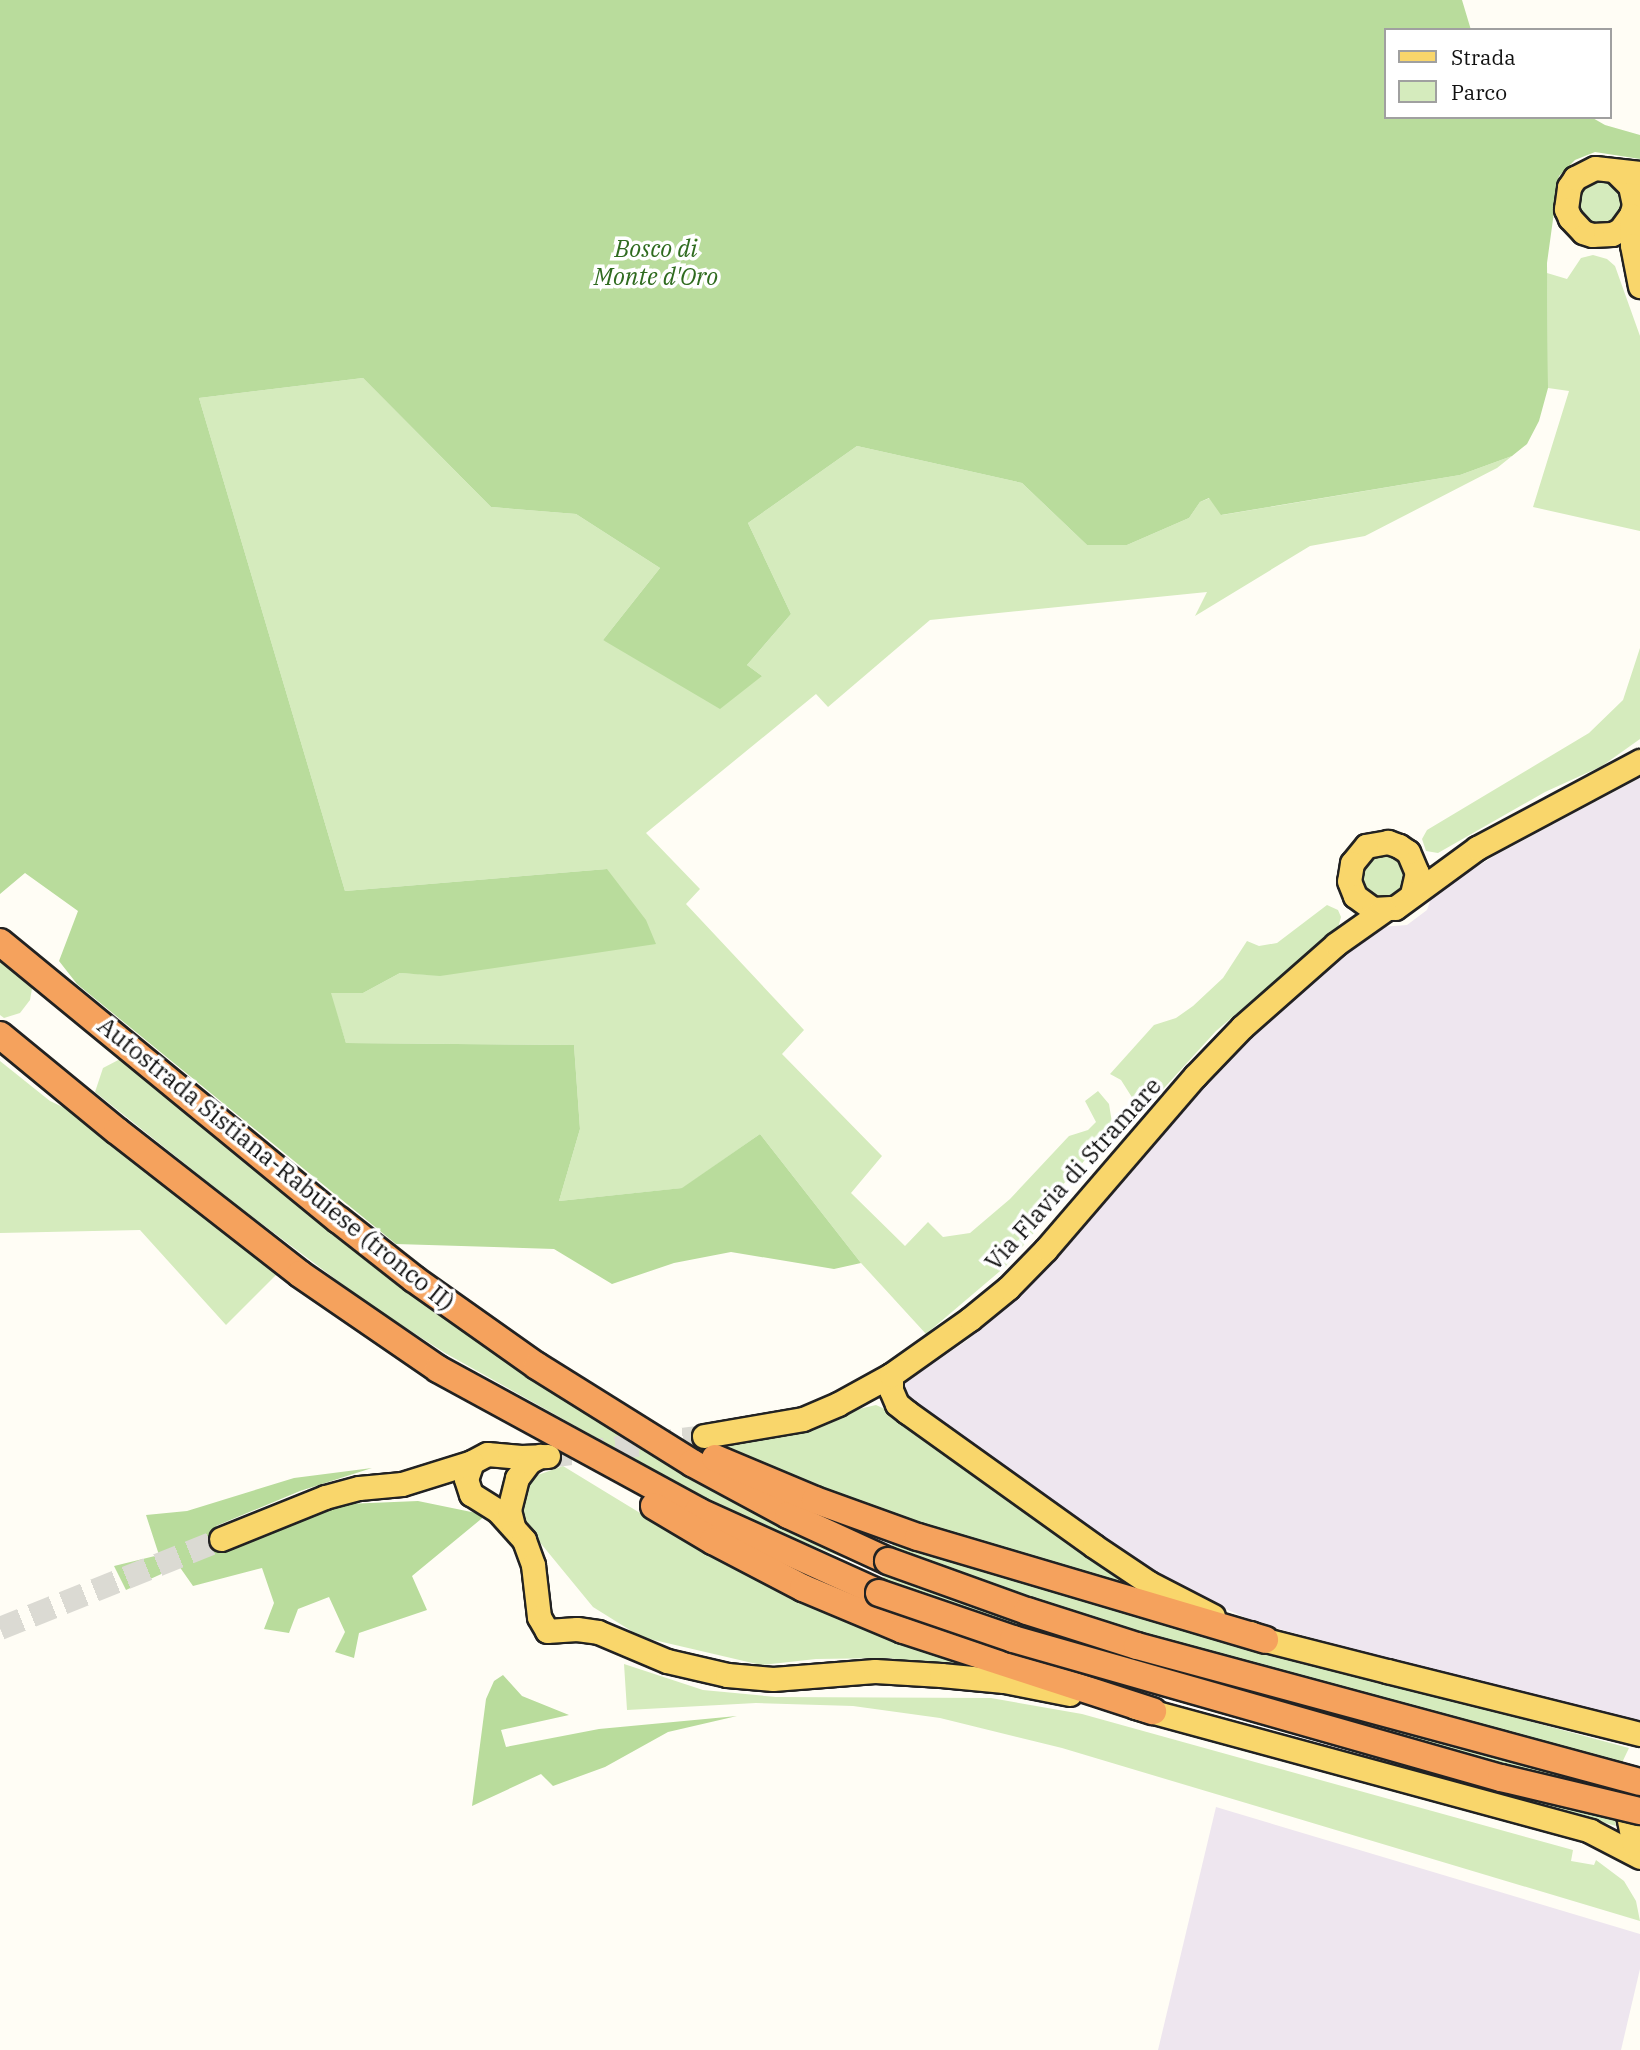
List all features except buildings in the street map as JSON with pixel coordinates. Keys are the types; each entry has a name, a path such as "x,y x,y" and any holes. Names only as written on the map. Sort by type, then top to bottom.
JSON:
{"highway":[{"name":"Autostrada Sistiana-Rabuiese (tronco II)","path":"0,942 414,1279 537,1366 692,1463 788,1515 888,1561 1027,1611 1137,1646 1640,1782"},
{"path":"0,1035 300,1274 438,1369 698,1511 879,1593 1026,1643 1501,1778 1640,1811"},
{"path":"486,1395 562,1450 690,1527 803,1588 902,1630 1153,1711"},
{"path":"621,1417 815,1500 918,1537 1265,1640"}],"main road":[{"path":"1635,206 1620,230 1602,236 1592,235 1575,226 1566,209 1566,198 1569,187 1584,172 1606,168 1616,172 1640,173"},
{"path":"1616,172 1630,186 1635,206 1638,279"},
{"path":"1602,236 1622,251 1638,279"},
{"name":"Via Flavia di Stramare","path":"704,1436 803,1419 891,1375 1008,1288 1046,1249 1195,1076 1242,1027 1336,944 1384,910 1395,908 1463,857 1636,759"},
{"name":"Via Flavia di Stramare","path":"1336,944 1350,918 1355,896 1349,872 1358,853 1366,846 1388,842 1408,852 1414,862 1436,865 1463,857"},
{"path":"1412,894 1417,873 1414,862"},
{"path":"1355,896 1373,909 1384,910"},
{"path":"891,1375 891,1390 897,1404 1094,1546 1170,1594 1265,1640 1640,1734"},
{"path":"221,1539 326,1497 359,1488 402,1484 471,1462 487,1454 504,1457 544,1456 529,1462 499,1503 402,1484"},
{"path":"504,1457 511,1462 514,1486 509,1510 533,1565 539,1617 547,1631 562,1629 598,1632 667,1661 727,1675 773,1679 875,1671 941,1675 1004,1681 1153,1711 1590,1831 1640,1855"},
{"path":"471,1462 466,1479 478,1498 518,1533"},
{"path":"1640,1770 1633,1783 1628,1815 1633,1841 1640,1855"}],"shaded area":[{"path":"1640,778 1640,1720 1608,1717 1261,1624 1187,1593 1116,1551 902,1397 900,1386 966,1341 1004,1307 1201,1081 1247,1034 1380,927 1407,925 1427,910 1433,893 1496,855"},
{"path":"1216,1807 1640,1934 1640,1969 1621,2050 1158,2050"}],"green space":[{"name":"Bosco di Monte d'Oro","path":"0,0 1462,0 1470,28 1384,28 1384,119 1594,119 1605,125 1640,135 1640,159 1595,152 1575,160 1559,176 1547,263 1548,388 1539,421 1527,444 1512,456 1460,475 1221,515 1209,498 1200,502 1189,518 1127,545 1087,545 1022,483 857,446 748,523 791,614 747,665 762,676 720,709 603,640 660,568 576,514 491,507 363,378 199,398 345,891 607,869 646,920 656,944 440,976 400,973 363,993 331,993 346,1043 574,1045 580,1129 559,1201 682,1188 760,1134 861,1263 834,1269 731,1252 674,1263 612,1284 554,1249 396,1244 77,984 59,961 78,911 25,873 0,894"},
{"path":"1600,180 1615,187 1622,202 1615,217 1600,224 1585,217 1578,202 1585,187"},
{"path":"1593,255 1607,259 1615,266 1640,336 1640,531 1533,507 1569,391 1548,388 1547,273 1567,279 1581,258"},
{"path":"363,378 491,507 576,514 660,568 603,640 762,676 747,665 791,614 748,523 857,446 1022,483 1087,545 1127,545 1189,518 1200,502 1210,498 1222,515 1460,475 1512,456 1497,468 1365,536 1310,546 1195,616 1207,592 930,620 828,707 816,694 646,833 700,889 686,904 804,1030 782,1054 882,1156 851,1193 905,1246 928,1222 943,1237 970,1233 1010,1199 1069,1136 1088,1130 1096,1122 1085,1101 1098,1091 1109,1104 1113,1129 1048,1201 1039,1227 1006,1266 926,1334 861,1263 760,1134 683,1188 559,1201 580,1129 574,1045 346,1043 330,993 363,993 400,973 434,975 607,869 345,891 199,398"},
{"path":"1640,648 1640,739 1602,766 1545,792 1438,853 1426,851 1422,839 1427,830 1589,733 1623,700"},
{"path":"1383,853 1399,859 1405,875 1399,891 1383,897 1367,891 1361,875 1367,859"},
{"path":"1327,905 1338,910 1341,917 1338,928 1216,1031 1135,1120 1133,1099 1121,1080 1110,1074 1154,1025 1176,1018 1223,978 1247,941 1259,946 1277,943"},
{"path":"0,957 33,983 30,1000 20,1013 4,1018 0,1015"},
{"path":"124,1057 705,1478 884,1574 773,1530 690,1490 445,1353 370,1305 234,1203 95,1092 103,1068"},
{"path":"0,1061 50,1101 90,1120 277,1274 226,1325 140,1230 0,1233"},
{"path":"876,1405 896,1414 1145,1592 825,1495 720,1444 790,1436 850,1411"},
{"path":"563,1466 663,1527 801,1598 974,1669 888,1658 816,1659 761,1665 641,1637 593,1607 524,1523 517,1502 520,1489 532,1477"},
{"path":"372,1468 300,1491 216,1526 225,1551 346,1504 418,1501 486,1515 412,1576 427,1610 359,1633 354,1658 335,1652 345,1632 329,1597 298,1609 289,1633 264,1629 274,1603 262,1568 193,1586 179,1566 126,1590 114,1566 159,1555 146,1515 187,1511 294,1478"},
{"path":"893,1541 1251,1646 1629,1748 1619,1769 1612,1796 1616,1826 1000,1651 875,1605"},
{"path":"624,1664 703,1690 776,1697 991,1698 1082,1714 1573,1850 1571,1861 1594,1865 1596,1860 1624,1881 1636,1901 1640,1921 1062,1748 940,1718 853,1706 756,1703 627,1710"},
{"path":"503,1675 522,1696 569,1715 501,1730 506,1747 599,1729 737,1716 668,1732 605,1767 553,1786 541,1774 472,1806 486,1699 494,1681"}],"tunnel":[{"path":"548,1456 704,1436"},
{"path":"0,1628 221,1539"}]}
